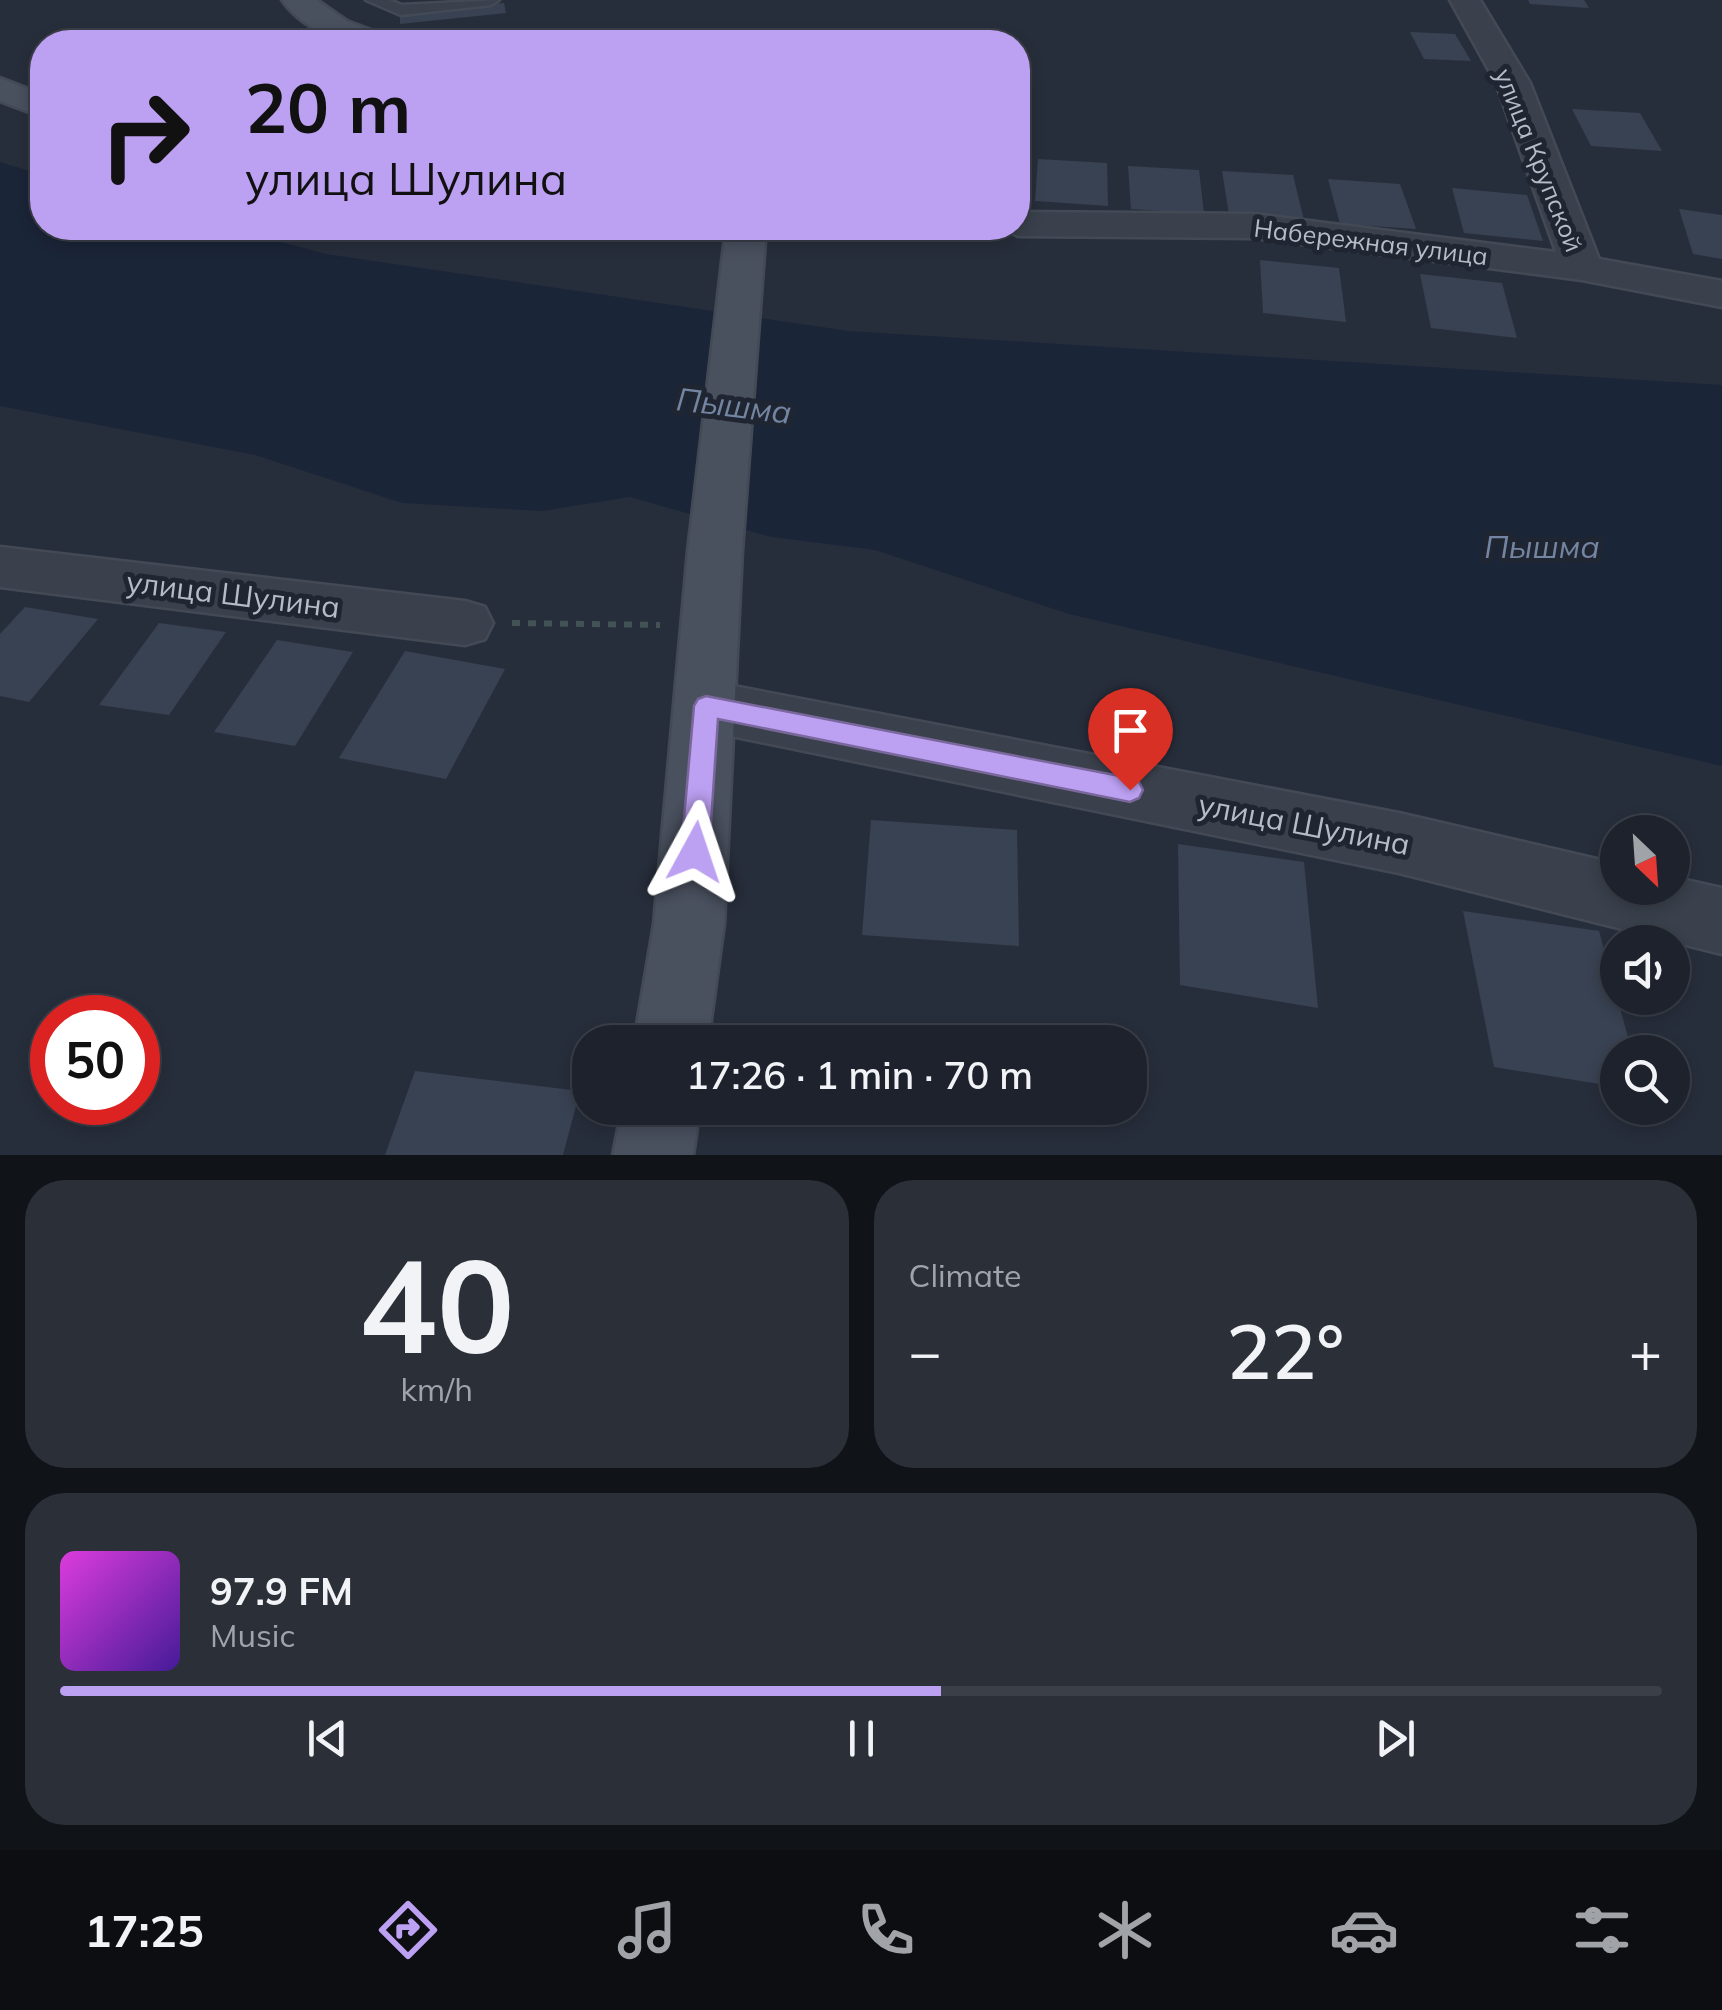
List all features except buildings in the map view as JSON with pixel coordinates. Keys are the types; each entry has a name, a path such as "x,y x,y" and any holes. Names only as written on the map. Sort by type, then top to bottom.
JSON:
{"main road":[{"path":"297,0 341,30"},
{"path":"0,88 30,102"},
{"path":"674,1025 689,924 715,552 745,240"},
{"path":"654,1155 658,1125"}],"street":[{"name":"улица Крупской","path":"1464,0 1512,84 1582,268"},
{"name":"Набережная улица","path":"1030,224 1254,226 1582,268 1722,294"},
{"name":"улица Шулина","path":"0,568 465,623"},
{"name":"улица Шулина","path":"706,706 1399,843 1722,921"}],"lane":[{"path":"374,0 401,10 491,0"}],"path":[{"path":"465,623 711,626"}],"water":[{"name":"Пышма","path":"0,162 30,171 30,240 274,240 326,254 849,331 1722,385 1722,766 1069,614 875,550 771,537 630,497 542,511 402,503 255,455 0,406"}],"route":[{"path":"695,852 706,706 1130,790"}]}
